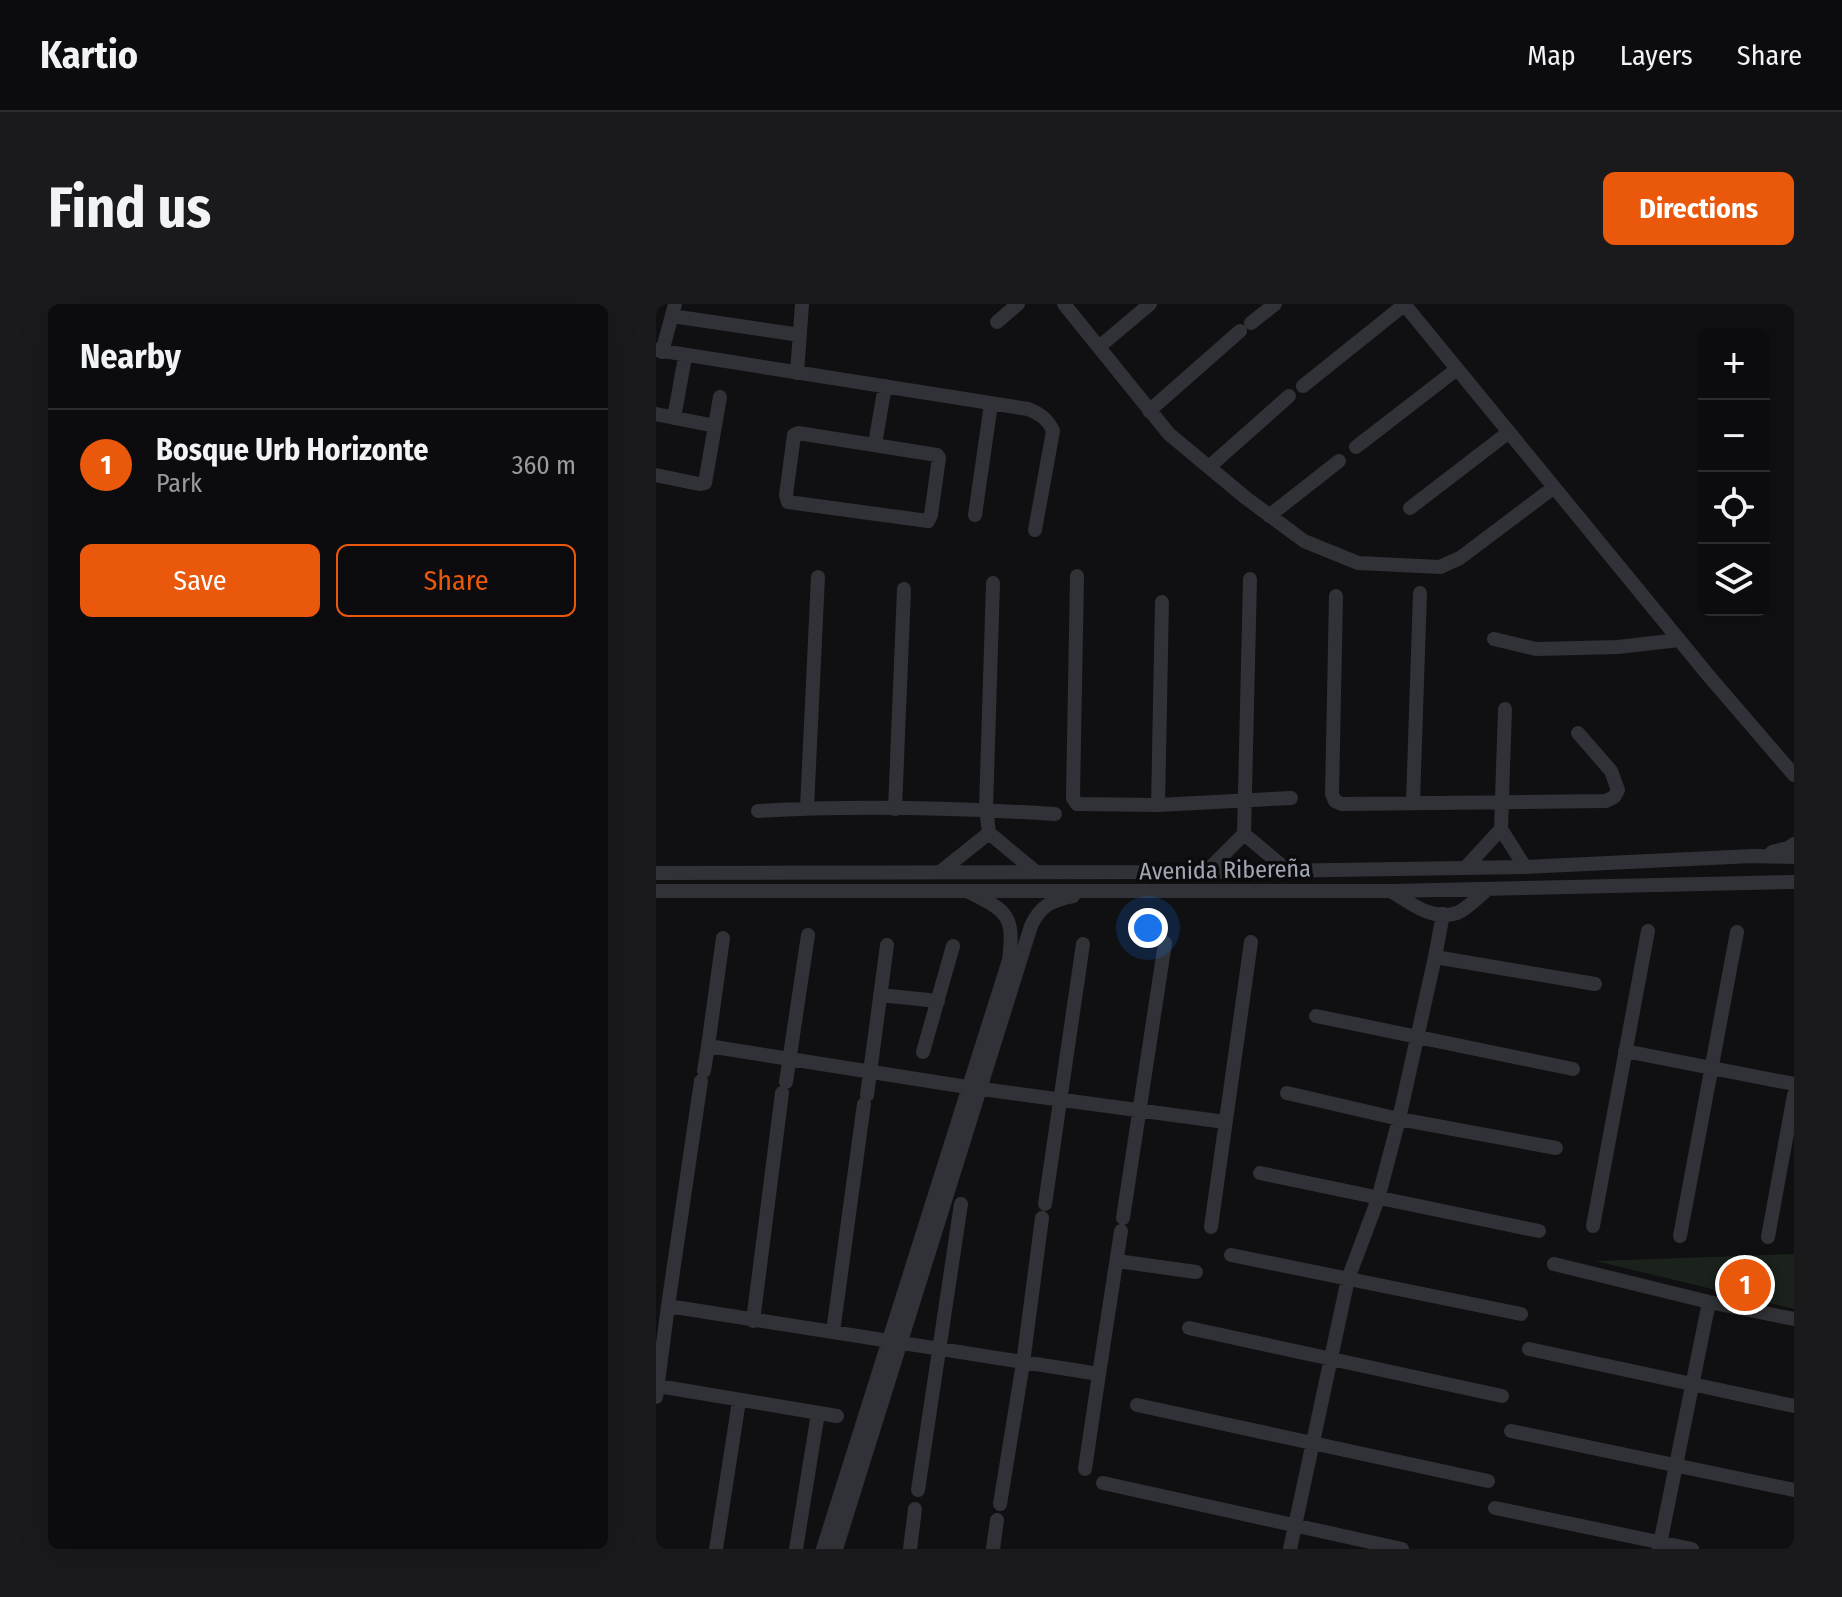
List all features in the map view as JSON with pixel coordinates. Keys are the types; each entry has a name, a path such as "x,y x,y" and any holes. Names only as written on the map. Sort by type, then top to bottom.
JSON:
{"street":[{"path":"797,373 802,304"},
{"path":"997,322 1018,304"},
{"path":"1064,304 1169,434 1304,541 1358,563 1440,567 1460,558 1553,488"},
{"path":"1099,347 1150,304"},
{"path":"1149,411 1275,304"},
{"path":"1303,386 1404,304 1553,488 1794,775"},
{"path":"800,335 673,310 659,351 1038,413 1050,422 1053,431 1035,530"},
{"path":"674,418 685,357"},
{"path":"1356,447 1457,369"},
{"path":"875,444 885,386"},
{"path":"1209,467 1289,396"},
{"path":"656,475 705,483 720,397"},
{"path":"975,515 991,404"},
{"path":"656,414 715,426"},
{"path":"1410,508 1509,432"},
{"path":"798,433 875,444 937,455 928,521 788,502 786,495 794,435 798,433"},
{"path":"1269,516 1339,461"},
{"path":"1077,576 1073,798 1077,804 1158,805 1291,798"},
{"path":"807,808 818,577"},
{"path":"1206,872 1244,834 1250,579"},
{"path":"993,583 986,809 989,833 1036,872"},
{"path":"895,809 904,589"},
{"path":"1413,801 1420,593"},
{"path":"1336,596 1332,794 1335,801 1342,804 1413,801 1597,802 1614,797 1618,790 1611,771 1578,733"},
{"path":"1158,805 1162,602"},
{"path":"1494,639 1536,649 1618,647 1679,640"},
{"path":"1505,709 1501,829 1525,867"},
{"path":"758,811 807,808 986,809 1055,814"},
{"path":"1467,866 1501,829"},
{"path":"940,872 989,833"},
{"path":"1244,834 1287,870"},
{"path":"1752,856 1794,844"},
{"name":"Avenida Ribereña","path":"656,873 1206,872 1525,867 1752,856 1794,857"},
{"name":"Avenida Ribereña","path":"656,891 1391,891 1794,882"},
{"path":"823,1549 894,1342 974,1088 1009,960 1012,941 1008,918 1001,909 963,889"},
{"path":"1391,891 1417,908 1443,914 1457,912 1488,889"},
{"path":"974,1088 1036,915 1047,904 1058,899 1097,891"},
{"path":"1290,1549 1328,1360 1348,1279 1378,1199 1399,1119 1443,914"},
{"path":"1008,918 1036,915"},
{"path":"1593,1226 1648,931"},
{"path":"1680,1236 1737,932"},
{"path":"753,1321 808,935"},
{"path":"723,938 657,1392 837,1416"},
{"path":"1211,1227 1251,942"},
{"path":"1085,1469 1165,943"},
{"path":"993,1549 1083,944"},
{"path":"833,1332 887,945"},
{"path":"923,1052 953,946"},
{"path":"1435,957 1595,984"},
{"path":"880,995 938,1001"},
{"path":"1316,1016 1573,1069"},
{"path":"708,1046 974,1088 1225,1122"},
{"path":"1625,1051 1794,1084"},
{"path":"1287,1093 1399,1119 1556,1148"},
{"path":"1768,1237 1794,1095"},
{"path":"1260,1173 1539,1231"},
{"path":"918,1490 961,1204"},
{"path":"1231,1255 1521,1314"},
{"path":"1117,1261 1196,1272"},
{"path":"1554,1264 1709,1302 1794,1319"},
{"path":"1659,1545 1709,1302"},
{"path":"668,1306 1099,1374"},
{"path":"1189,1328 1502,1396"},
{"path":"836,1549 894,1342"},
{"path":"1529,1349 1794,1406"},
{"path":"716,1549 739,1401"},
{"path":"1137,1405 1488,1481"},
{"path":"796,1549 818,1413"},
{"path":"1511,1431 1794,1490"},
{"path":"1103,1483 1402,1549"},
{"path":"1495,1508 1659,1545 1692,1549"},
{"path":"910,1549 915,1509"}],"shaded area":[{"path":"1794,1254 1794,1309 1596,1261"}],"place":[{"name":"Bosque Urb Horizonte","path":"1745,1285"}]}
